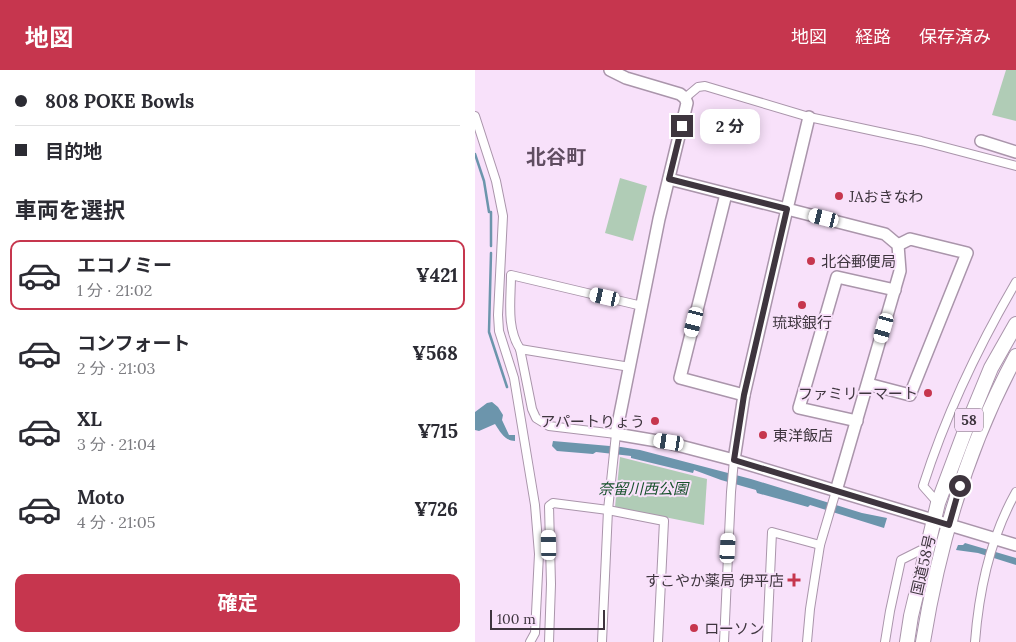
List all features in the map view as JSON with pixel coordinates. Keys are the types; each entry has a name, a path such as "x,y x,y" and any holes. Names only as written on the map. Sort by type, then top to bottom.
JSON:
{"highway":[{"name":"国道58号","path":"907,642 938,503 991,368 1016,324"},
{"name":"国道58号","path":"923,642 937,570 949,525 973,452 1016,356"}],"street":[{"path":"602,642 608,510 615,439 669,179 687,108 685,98 680,94 632,80 610,70"},
{"path":"685,98 698,87 705,86 809,117 921,141 1016,166"},
{"path":"475,116 501,198 503,216 498,315 499,330 514,378 535,504 539,554 535,633 530,642"},
{"path":"724,642 731,488 744,395 809,117"},
{"path":"981,141 1016,152"},
{"path":"669,179 885,234 898,245 900,271 820,544 807,642"},
{"path":"726,194 680,378 744,395"},
{"path":"868,384 910,395 967,253 910,239 898,245"},
{"path":"642,306 511,275 510,322 515,342 520,349 532,409 536,418 549,426 615,439 669,442 733,466 834,496 934,520 994,540 1016,545"},
{"path":"857,421 799,408 834,286 837,277 895,290"},
{"path":"938,503 923,486 935,448 973,361 1016,282"},
{"path":"520,349 629,367"},
{"path":"975,642 977,618 994,540 1016,492"},
{"path":"549,642 551,584 549,506 553,503 608,510 664,521 658,642"},
{"path":"767,642 772,532 820,544"},
{"path":"885,642 901,560 927,548"}],"green space":[{"path":"1006,70 1016,70 1016,121 992,115"},
{"path":"620,178 647,186 633,241 605,233"},
{"name":"奈留川西公園","path":"620,457 707,479 704,525 615,507"}],"water":[{"path":"492,402 503,415 502,420 509,435 515,435 515,441 505,438 495,424 479,431 475,430 475,412 487,403"},
{"path":"553,441 640,450 751,479 862,513 887,518 884,528 810,505 808,507 757,493 756,490 694,470 693,473 631,458 631,456 596,452 593,454 557,451 552,446"},
{"path":"965,543 1016,558 1016,565 978,553 956,550 958,545"}],"waterway":[{"path":"475,154 484,181 489,212 491,212 491,246"},
{"path":"491,253 489,332 507,387"}],"place":[{"name":"JAおきなわ","path":"839,196"},
{"name":"北谷郵便局","path":"811,261"},
{"name":"琉球銀行","path":"802,305"},
{"name":"ファミリーマート","path":"928,393"},
{"name":"アパートりょう","path":"655,421"},
{"name":"東洋飯店","path":"763,435"},
{"name":"すこやか薬局 伊平店","path":"794,580"},
{"name":"ローソン","path":"694,628"}],"district":[{"name":"北谷町","path":"556,156"}],"route":[{"path":"682,126 669,179 787,209 744,395 734,460 949,525 960,486"}]}
